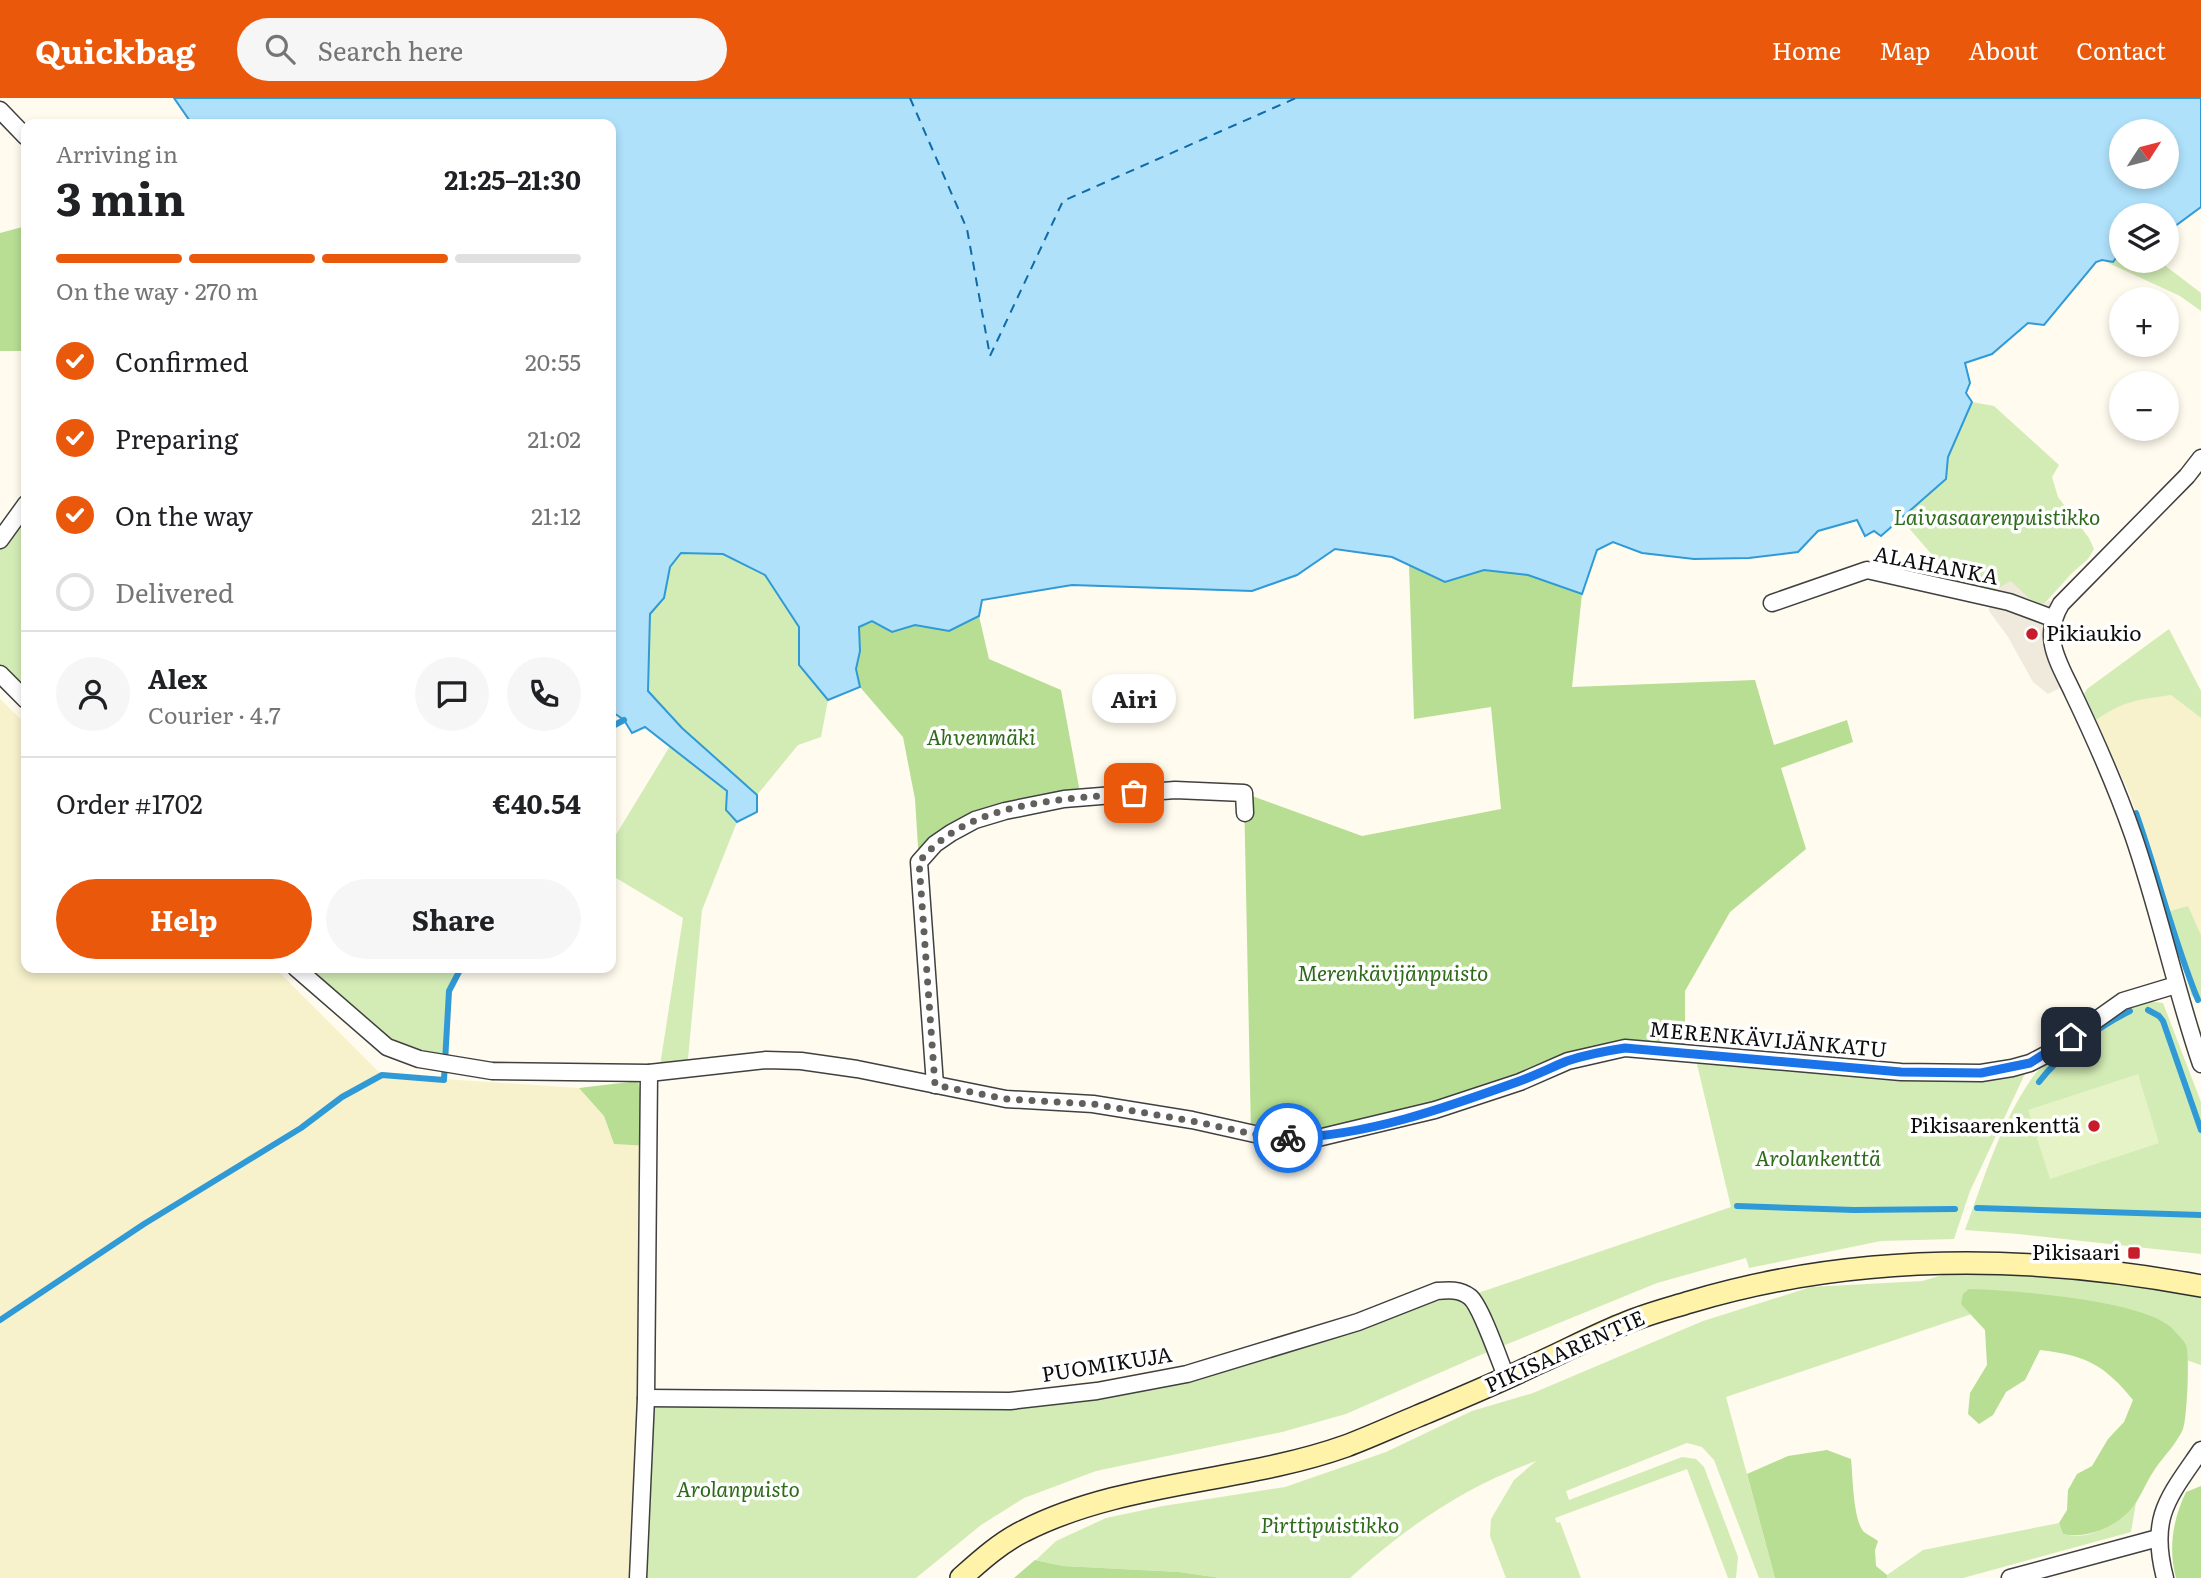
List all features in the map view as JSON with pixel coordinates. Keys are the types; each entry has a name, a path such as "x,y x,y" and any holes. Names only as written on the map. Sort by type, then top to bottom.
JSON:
{"street":[{"path":"0,110 21,132"},
{"path":"2201,458 2187,476 2061,604 2050,626 2054,649 2118,793 2146,877 2201,1064"},
{"path":"0,540 21,511"},
{"name":"ALAHANKA","path":"1772,603 1867,570 2009,603 2052,618"},
{"path":"0,674 21,695"},
{"path":"935,1085 919,862 935,845 975,820 1064,799 1175,790 1244,793 1245,813"},
{"name":"MERENKÄVIJÄNKATU","path":"302,973 387,1048 419,1059 492,1071 649,1073 766,1060 801,1060 1006,1099 1105,1106 1277,1139 1318,1138 1435,1110 1520,1082 1568,1061 1625,1048 1901,1072 1981,1073 2012,1068 2030,1063 2051,1052 2123,1001 2176,985"},
{"path":"638,1578 646,1398 649,1073"},
{"name":"PIKISAARENTIE","path":"961,1578 1021,1532 1052,1518 1082,1507 1276,1465 1345,1446 1507,1378 1622,1324 1728,1290 1782,1279 1875,1266 1928,1262 2019,1263 2108,1271 2201,1286"},
{"name":"PUOMIKUJA","path":"646,1398 1010,1401 1097,1391 1187,1374 1357,1322 1437,1291 1451,1290 1474,1301 1507,1378"},
{"path":"2165,1578 2158,1538 2159,1522 2165,1507 2201,1450"},
{"path":"2010,1578 2158,1538"}],"shaded area":[{"name":"Pikiaukio","path":"2011,581 2033,602 2044,604 2049,600 2064,610 2059,620 2060,642 2076,680 2048,694 2033,682 2008,637 1989,611 1988,594"},
{"path":"2171,695 2201,718 2201,935 2188,907 2170,911 2128,790 2096,720 2118,705"},
{"path":"0,699 21,719 21,973 280,973 382,1075 579,1088 604,1116 614,1144 649,1146 646,1398 629,1578 0,1578"}],"green space":[{"path":"21,227 21,351 0,351 0,233"},
{"path":"2130,273 2175,273 2201,293 2201,311 2179,296 2179,287 2160,287"},
{"name":"Laivasaarenpuistikko","path":"1972,402 1994,406 2059,465 2052,477 2058,497 2089,538 2094,549 2088,559 2044,604 1941,580 1940,564 1901,519 1946,479 1948,457"},
{"path":"21,511 21,695 0,674 0,540"},
{"path":"681,553 723,554 765,575 799,627 799,665 828,700 821,737 798,745 757,795 682,728 648,691 650,614 664,598 670,567"},
{"name":"Merenkävijänpuisto","path":"1409,565 1445,582 1484,570 1528,575 1582,594 1572,687 1755,680 1774,745 1847,720 1853,742 1781,768 1806,849 1730,912 1685,991 1685,1055 1625,1048 1318,1138 1251,1133 1244,793 1362,836 1501,809 1491,707 1414,719"},
{"name":"Ahvenmäki","path":"979,616 989,659 1061,690 1081,798 975,820 919,862 915,799 903,737 860,687 856,669 860,651 859,627 873,620 892,632 915,625 949,631"},
{"path":"2169,629 2201,691 2201,718 2171,695 2132,702 2115,708 2096,720 2084,694 2087,689"},
{"path":"670,746 727,791 726,810 737,822 702,910 687,1069 659,1072 683,918 616,878 616,835"},
{"path":"2188,906 2201,935 2201,1000 2197,1001 2191,995 2170,911"},
{"path":"307,973 458,973 449,992 445,1064 400,1054"},
{"path":"2139,1000 2163,1003 2201,1102 2201,1254 1965,1230 2002,1133 2032,1078 2066,1046"},
{"name":"Arolanpuisto","path":"1695,1056 1901,1072 2030,1063 1970,1191 1954,1239 1881,1241 1749,1268 1746,1258 1657,1283 1478,1356 1346,1414 1282,1432 1096,1471 1024,1498 981,1525 916,1578 645,1578 652,1412 657,1405 1105,1394 1419,1304 1469,1296 1731,1207"},
{"name":"Pikisaarenkenttä","path":"2138,1074 2159,1143 2050,1179 2028,1110"},
{"path":"638,1081 649,1146 614,1144 604,1116 579,1088"},
{"name":"Pirttipuistikko","path":"1953,1272 2077,1278 2201,1297 2201,1365 2010,1301 1726,1397 1775,1578 1759,1578 1714,1460 1702,1447 1687,1443 1566,1491 1569,1500 1682,1457 1696,1459 1704,1467 1738,1557 1736,1578 1728,1578 1687,1469 1555,1518 1557,1523 1560,1522 1581,1578 1506,1578 1490,1536 1491,1519 1514,1480 1536,1461 1484,1483 1437,1510 1414,1525 1350,1578 1221,1578 1179,1572 1063,1566 1036,1560 1056,1541 1106,1518 1285,1487 1386,1452 1472,1411 1533,1393 1703,1321 1811,1287 1922,1281"},
{"path":"1969,1289 2075,1298 2134,1310 2157,1318 2172,1328 2185,1343 2188,1372 2183,1429 2152,1473 2137,1501 2114,1523 2084,1535 2073,1535 2063,1534 2059,1523 2067,1510 2068,1490 2077,1474 2092,1466 2108,1439 2124,1422 2133,1400 2113,1378 2093,1364 2070,1355 2040,1350 2025,1380 2006,1392 1993,1415 1979,1424 1968,1414 1970,1393 1987,1365 1985,1330 1961,1304 1963,1294"},
{"path":"1827,1450 1851,1459 1854,1498 1860,1526 1878,1541 1875,1550 1876,1566 1887,1578 1775,1578 1747,1474 1788,1456"},
{"path":"2201,1486 2201,1578 2176,1578 2172,1545 2178,1513 2186,1492"},
{"path":"2136,1503 2131,1532 1963,1578 1887,1578 1887,1575 1923,1550 2059,1523 2063,1534 2074,1536 2094,1533 2112,1523"},
{"path":"1035,1560 1063,1566 1179,1572 1221,1578 1014,1578"}],"water":[{"path":"174,98 2201,98 2201,207 2179,223 2179,203 2109,203 2109,261 2096,262 2044,325 2028,323 1992,354 1965,363 1970,383 1966,393 1972,402 1948,457 1946,479 1881,536 1874,531 1865,536 1857,520 1818,531 1798,552 1749,558 1694,559 1642,553 1613,542 1597,550 1582,594 1528,575 1484,570 1445,582 1392,557 1335,549 1297,575 1252,591 1072,585 982,600 979,616 949,631 915,625 892,632 872,621 859,627 860,651 856,669 860,687 828,700 799,665 799,627 765,575 723,554 681,553 670,567 664,598 650,614 648,691 682,728 757,795 757,812 737,822 726,810 727,791 645,727 632,733 624,720 616,714 616,119 189,119"}],"waterway":[{"path":"616,724 624,720"},
{"path":"2136,813 2198,1000"},
{"path":"0,1320 144,1224 301,1128 342,1097 382,1075 444,1080 449,991 458,973"},
{"path":"2148,1010 2163,1021 2201,1130"},
{"path":"2039,1082 2081,1042 2130,1011"},
{"path":"1737,1206 1854,1210 1955,1209"},
{"path":"1977,1208 2201,1215"}],"ferry route":[{"path":"910,98 967,229 990,356 1063,201 1296,98"}],"way so far":[{"path":"1134,793 1064,799 975,820 951,833 919,862 935,1085 1006,1099 1093,1104 1277,1139 1288,1138"}],"place":[{"name":"Pikiaukio","path":"2032,634"},
{"name":"Airi","path":"1134,793"},
{"name":"Pikisaarenkenttä","path":"2094,1126"},
{"name":"Pikisaari","path":"2134,1253"}],"route":[{"path":"1288,1138 1318,1138 1379,1125 1520,1082 1568,1061 1625,1048 1901,1072 1981,1073 2030,1063 2071,1037"}],"park label":[{"name":"Arolankenttä","path":"1818,1159"}]}
